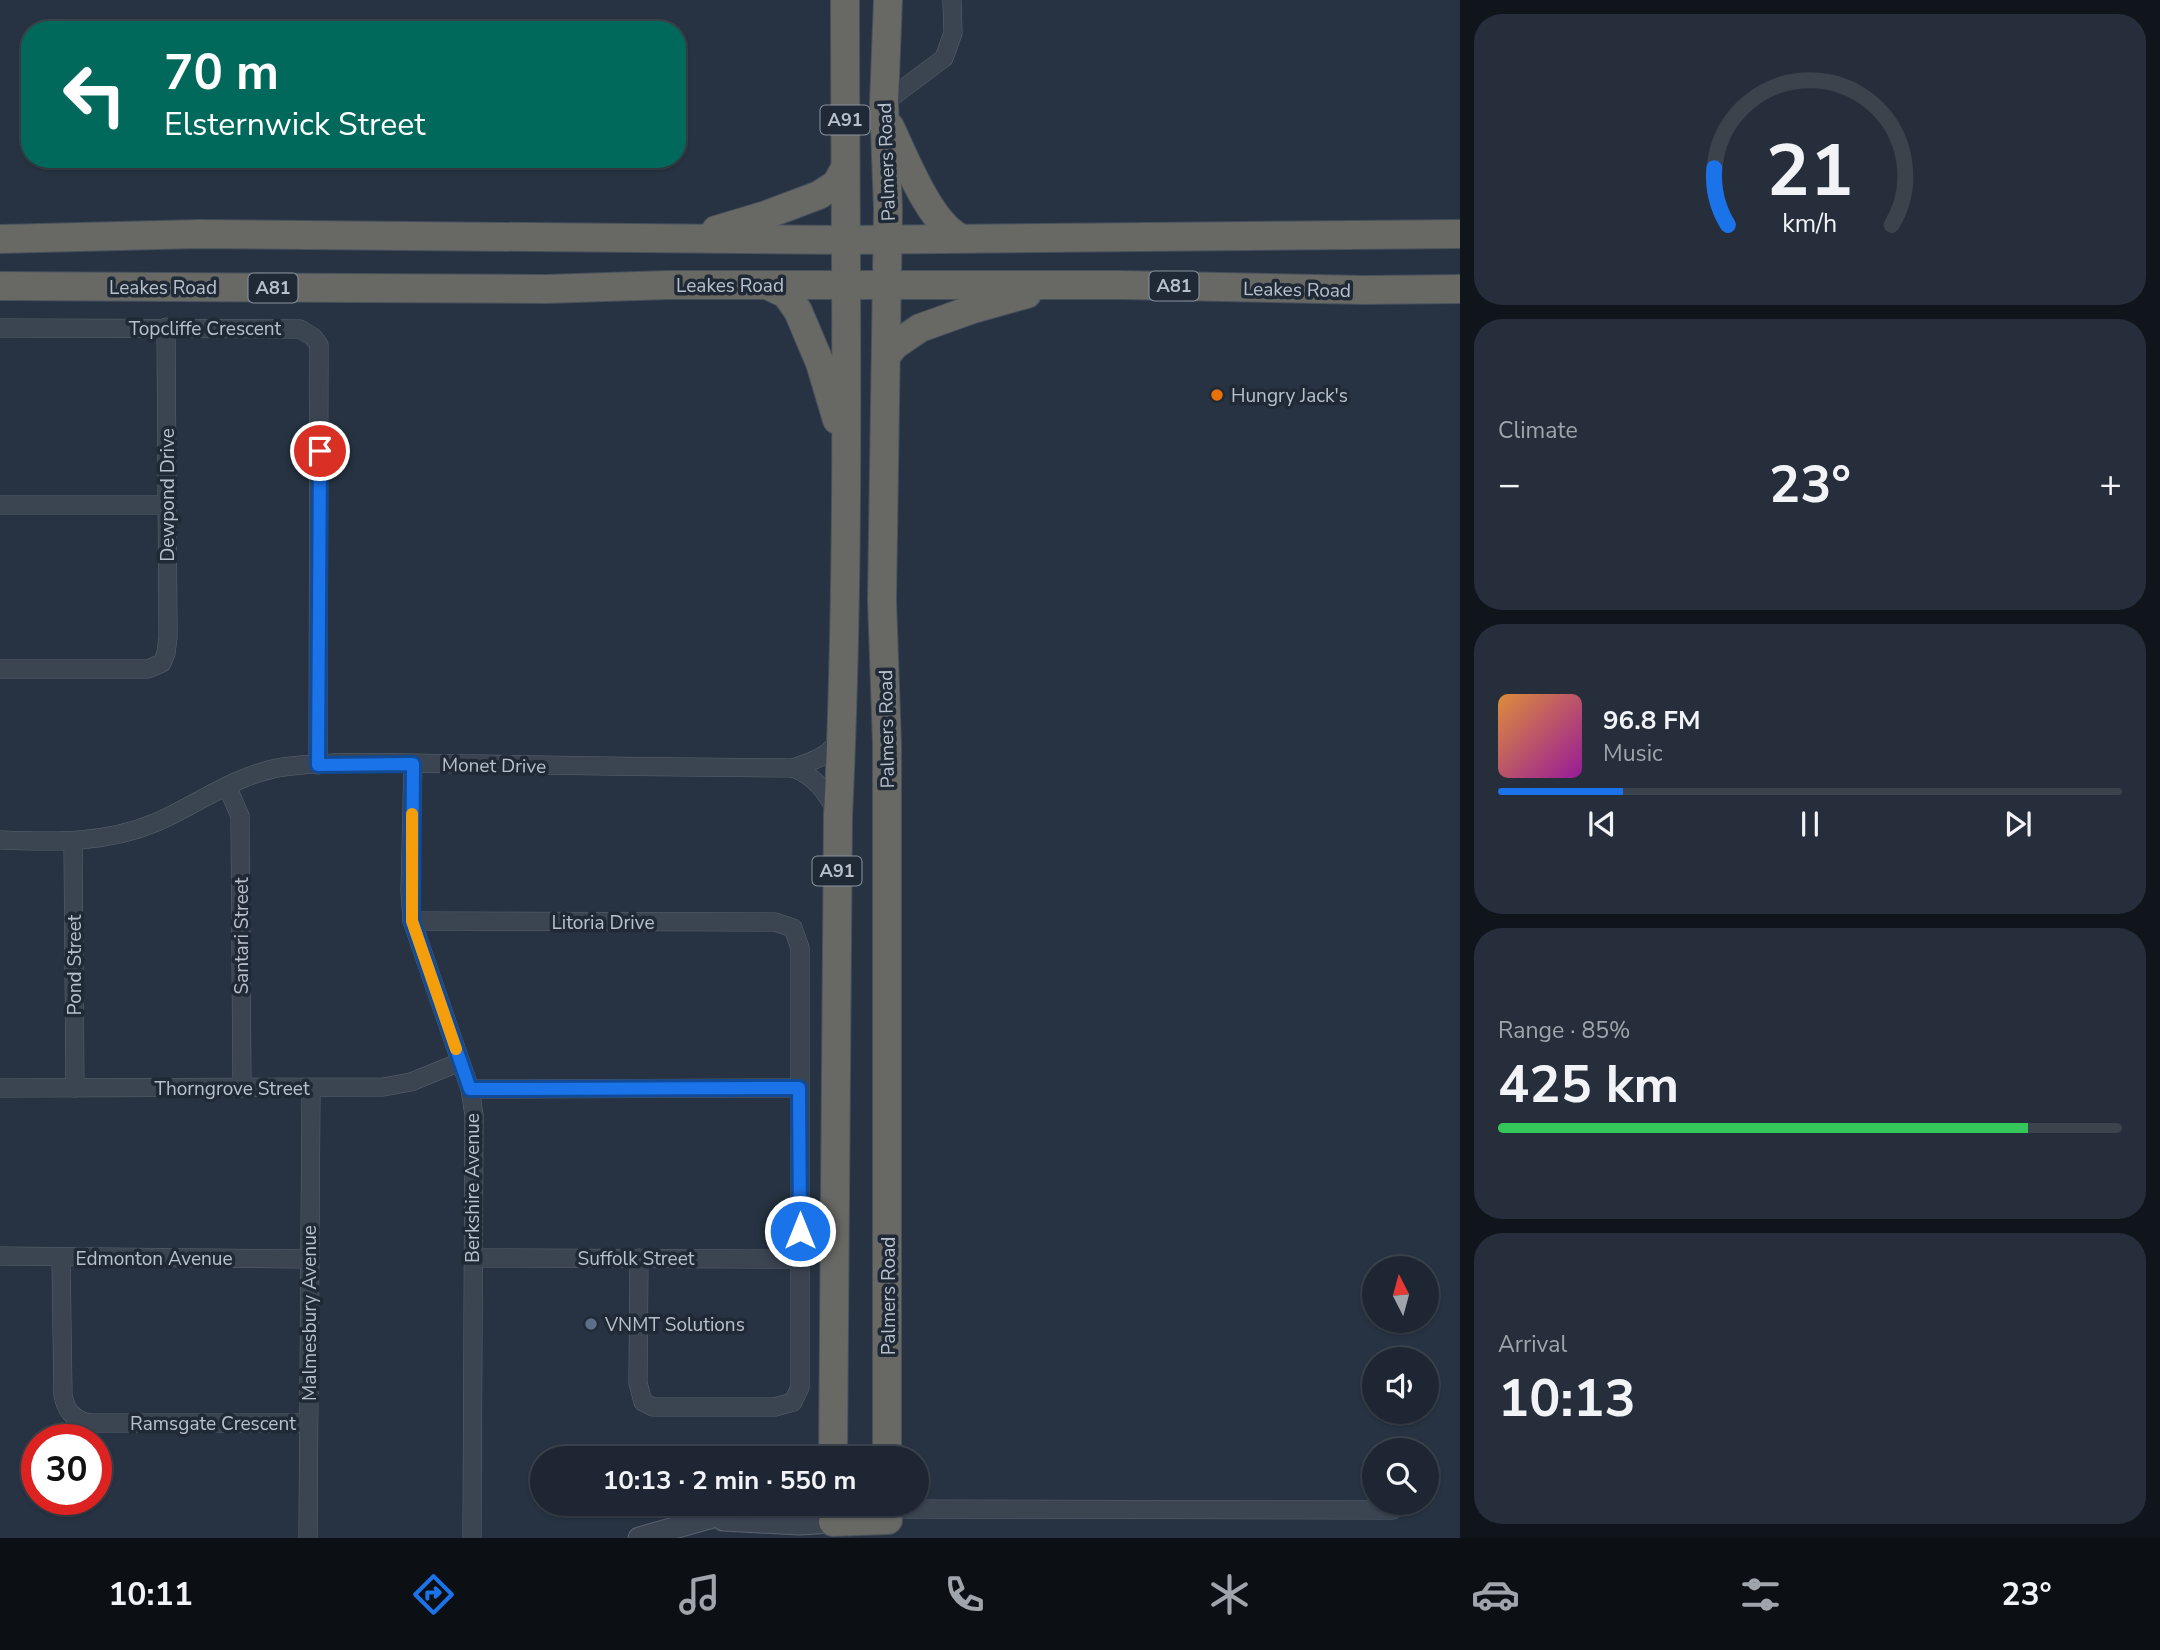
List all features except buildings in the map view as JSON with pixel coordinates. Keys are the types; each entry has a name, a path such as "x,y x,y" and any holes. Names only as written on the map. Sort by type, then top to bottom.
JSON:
{"highway":[{"name":"Palmers Road","path":"833,1446 838,816 846,450 845,0"},
{"name":"Palmers Road","path":"887,1446 888,811 882,600 888,285 884,109 888,0"},
{"path":"884,109 912,174 939,222 951,234 961,238"},
{"path":"686,239 766,215 819,195 836,184 845,168"},
{"path":"0,239 199,234 888,240 1460,234"},
{"name":"Leakes Road","path":"0,286 546,289 667,285 1060,285 1460,289"},
{"path":"886,356 895,345 920,328 973,309 1060,285"},
{"path":"769,286 786,294 798,311 820,363 846,450"},
{"path":"833,1521 888,1517"}],"street":[{"path":"884,109 944,58 953,33 952,0"},
{"name":"Dewpond Drive","path":"0,669 148,669 162,663 168,637 166,327"},
{"name":"Topcliffe Crescent","path":"0,328 300,329 313,337 319,345 318,765"},
{"path":"0,505 167,505"},
{"name":"Monet Drive","path":"0,840 73,842 123,834 155,823 227,786 281,768 413,764 793,768 828,754 839,741 842,724"},
{"name":"Berkshire Avenue","path":"413,764 412,921 470,1089 474,1115 472,1538"},
{"path":"793,768 821,786 838,816"},
{"name":"Santari Street","path":"227,786 240,817 242,1088"},
{"name":"Pond Street","path":"73,842 75,1088"},
{"name":"Litoria Drive","path":"412,921 775,922 793,928 800,948 799,1088"},
{"name":"Thorngrove Street","path":"0,1088 311,1088 392,1085 411,1082 460,1062"},
{"name":"Malmesbury Avenue","path":"308,1538 311,1088"},
{"path":"470,1089 799,1088 800,1387 793,1402 775,1407 653,1407 643,1402 639,1392 639,1258"},
{"name":"Edmonton Avenue","path":"0,1256 308,1259"},
{"name":"Ramsgate Crescent","path":"61,1257 63,1395 65,1407 80,1421 308,1423"},
{"name":"Suffolk Street","path":"473,1258 800,1259"},
{"path":"888,1517 1362,1510"},
{"path":"639,1538 720,1516"},
{"path":"707,1520 799,1524 833,1521"}],"slow traffic":[{"path":"412,814 412,921 456,1049"}],"place":[{"name":"Hungry Jack's","path":"1217,395"},
{"name":"VNMT Solutions","path":"591,1324"}],"route":[{"path":"320,451 318,765 413,764 410,891 412,921 470,1089 799,1088 800,1231"}]}
